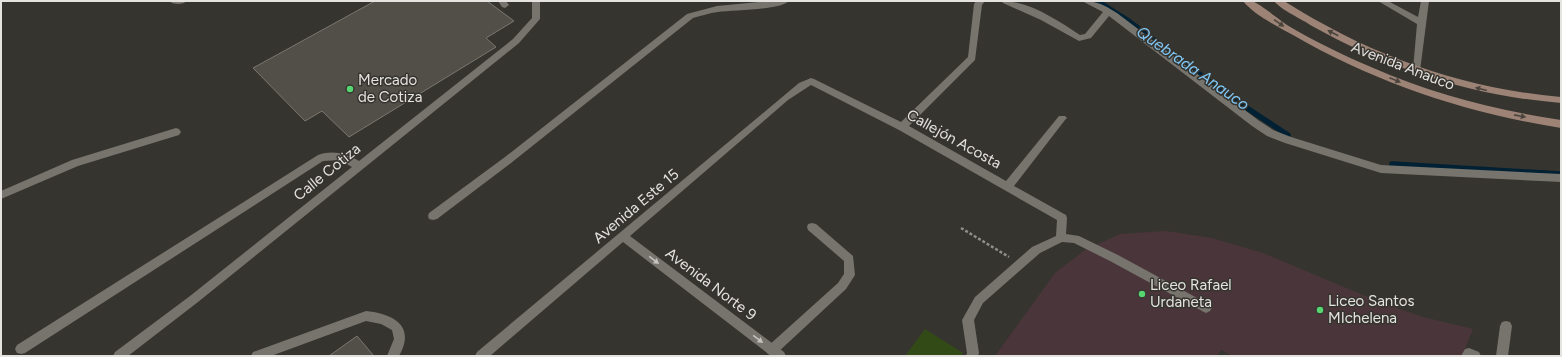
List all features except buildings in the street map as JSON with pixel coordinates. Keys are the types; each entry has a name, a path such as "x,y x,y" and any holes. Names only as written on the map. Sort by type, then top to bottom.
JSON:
{"main road":[{"name":"Avenida Anauco","path":"1247,1 1285,28 1359,66 1398,82 1443,98 1486,110 1561,124"},
{"name":"Avenida Anauco","path":"1278,1 1301,16 1334,34 1417,69 1482,89 1514,95 1561,100"}],"street":[{"path":"173,1 183,1"},
{"name":"Calle Cotiza","path":"119,356 200,294 516,41 536,19 536,1"},
{"path":"433,216 508,160 690,16 717,9 763,5 785,1"},
{"path":"902,127 972,58 978,4 981,1"},
{"path":"1006,1 1047,18 1079,38 1088,36 1108,11"},
{"path":"1086,1 1108,11 1255,123 1288,140 1381,169 1561,178"},
{"path":"1382,1 1421,23"},
{"path":"1417,69 1421,23 1426,1"},
{"name":"Callejón Acosta","path":"812,80 902,127 1062,218 1061,238"},
{"name":"Avenida Este 15","path":"481,356 785,98 802,85 812,80"},
{"path":"1007,187 1062,118"},
{"path":"1,195 75,163 176,132"},
{"path":"21,349 321,158 335,155 343,157 359,166"},
{"path":"776,353 842,286 850,275 849,259 812,228"},
{"name":"Avenida Norte 9","path":"623,236 776,353"},
{"path":"972,356 973,353 968,320 979,300 1036,250 1061,238 1075,240 1114,258 1206,308"},
{"path":"257,356 366,316 378,316 389,320 398,329 401,337 398,349 393,356"},
{"path":"1502,356 1506,326"},
{"path":"1468,356 1469,353 1475,356"}],"path":[{"path":"961,228 1020,264"}],"shaded area":[{"name":"Liceo Rafael Urdaneta","path":"1166,231 1212,238 1263,253 1382,303 1423,317 1473,329 1462,356 1232,356 1221,350 1217,356 995,356 1055,273 1085,250 1120,234"}],"green space":[{"path":"925,329 963,353 961,356 905,356"}],"waterway":[{"name":"Quebrada Anauco","path":"1097,1 1127,20 1230,97 1288,135"},
{"name":"Quebrada Anauco","path":"1392,164 1561,174"}],"place":[{"name":"Mercado de Cotiza","path":"350,89"},
{"name":"Liceo Rafael Urdaneta","path":"1142,294"},
{"name":"Liceo Santos MIchelena","path":"1320,310"}]}
